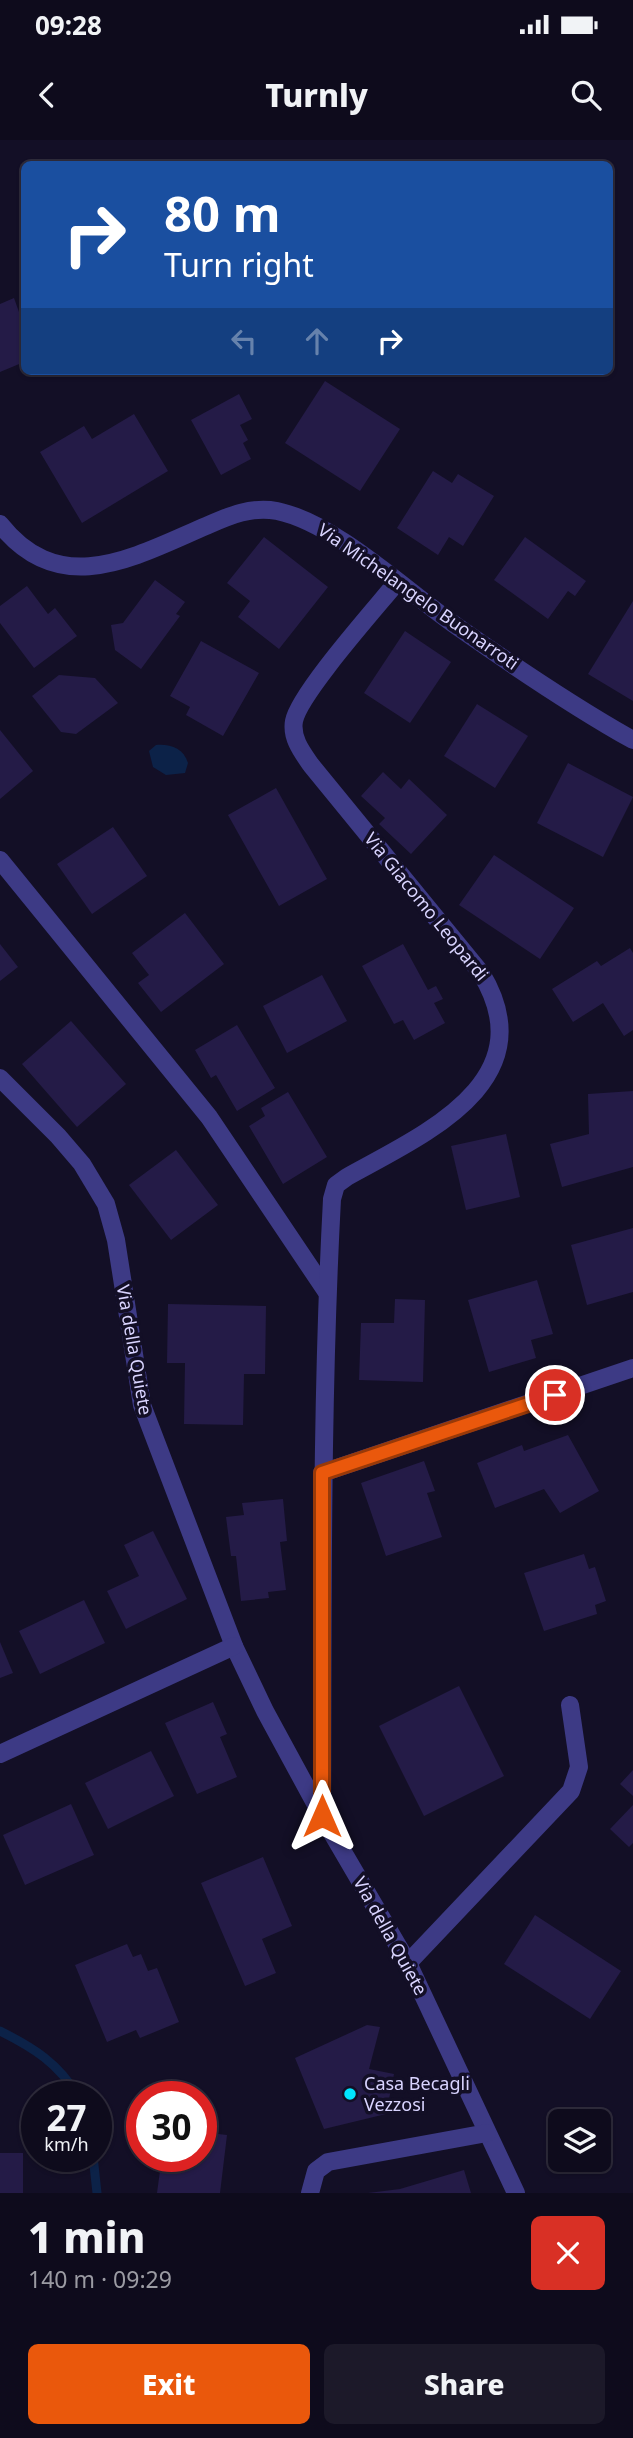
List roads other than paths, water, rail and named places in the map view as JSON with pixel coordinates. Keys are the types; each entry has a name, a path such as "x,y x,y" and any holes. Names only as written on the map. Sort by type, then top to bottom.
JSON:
{"street":[{"name":"Via Michelangelo Buonarroti","path":"0,524 24,550 41,559 73,568 134,558 247,511 278,512 317,527 455,625 633,740"},
{"name":"Via Giacomo Leopardi","path":"326,1291 332,1199 336,1185 458,1111 487,1074 498,1037 496,1010 490,988 481,973 311,765 295,734 294,721 307,695 397,582"},
{"path":"0,860 209,1117 326,1291 322,1473 322,1816"},
{"name":"Via della Quiete","path":"0,1078 58,1136 96,1185 106,1205 116,1240 142,1405 234,1646 265,1711 322,1816 408,1963 516,2193"},
{"path":"322,1473 633,1368"},
{"path":"0,1754 234,1646"},
{"path":"408,1963 571,1791 579,1767 570,1705"},
{"path":"310,2193 316,2171 328,2162 487,2133"}],"water":[{"path":"156,745 167,745 180,750 188,763 185,773 166,775 153,767 149,751"}],"waterway":[{"path":"0,2031 44,2058 68,2081"},
{"path":"95,2172 97,2193"}],"place":[{"name":"Casa Becagli Vezzosi","path":"350,2094"}]}
